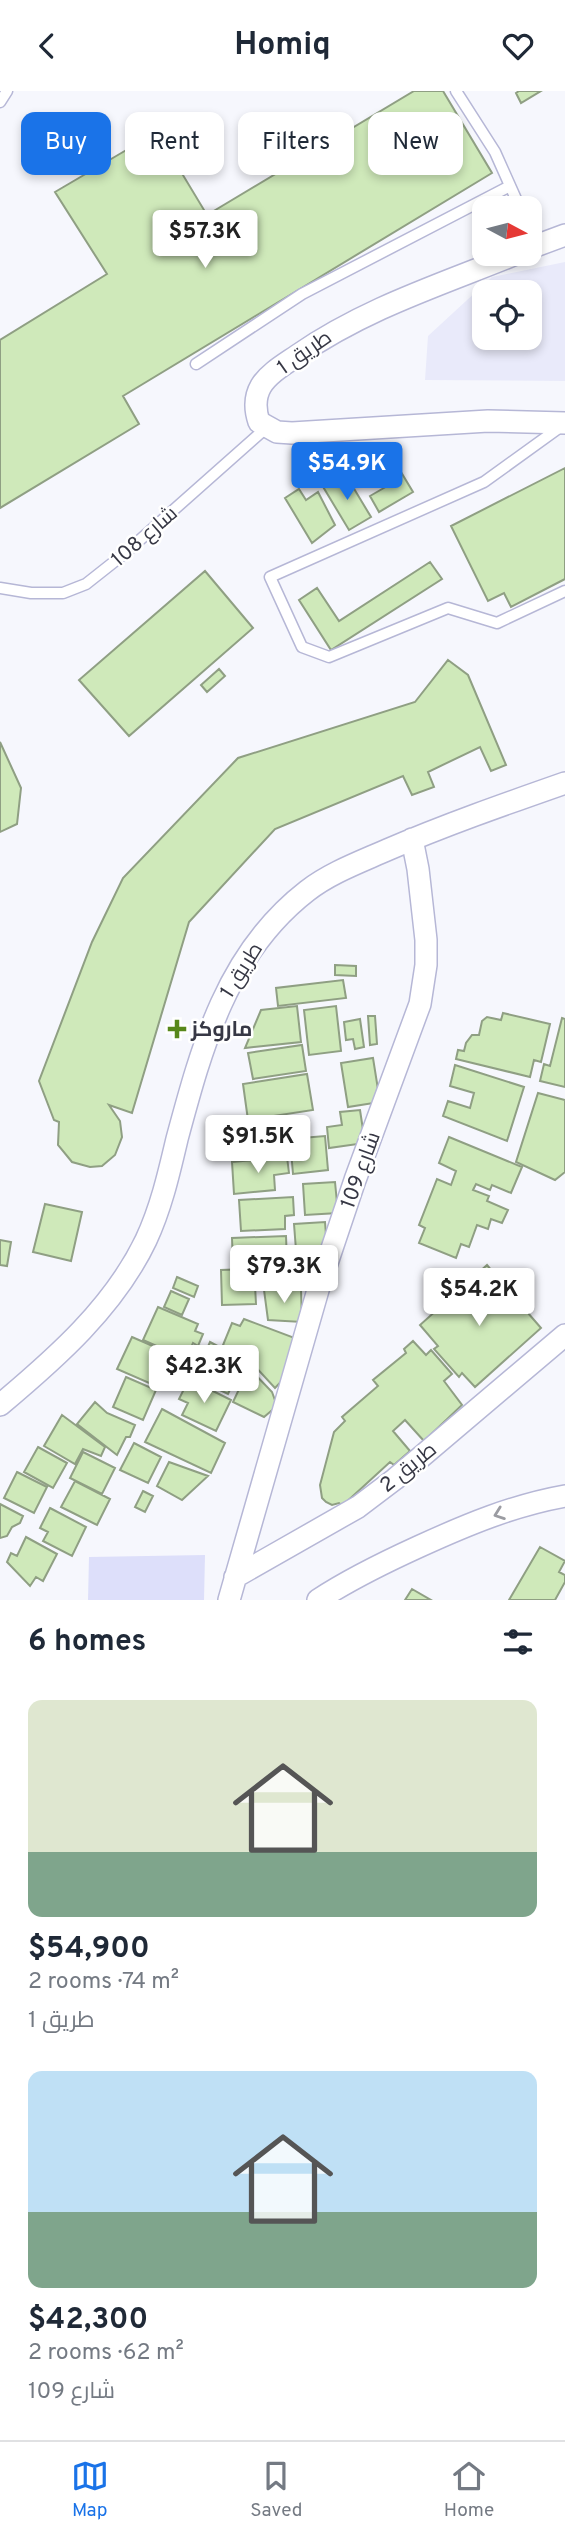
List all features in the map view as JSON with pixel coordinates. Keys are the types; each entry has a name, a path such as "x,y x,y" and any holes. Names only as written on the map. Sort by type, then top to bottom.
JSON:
{"street":[{"path":"542,240 565,235"},
{"name":"طريق 1","path":"266,428 259,422 255,409 256,397 269,377 286,364 332,332 378,308 485,266"},
{"path":"266,428 292,433 488,421 565,423"},
{"name":"طريق 1","path":"0,1405 50,1363 84,1329 133,1262 145,1241 163,1193 195,1071 211,1023 246,958 282,914 309,889 359,862 474,814 565,783"},
{"name":"شارع 109","path":"229,1600 318,1290 355,1180 420,1004 426,965 426,940 412,839"},
{"name":"طريق 2","path":"235,1577 358,1507 395,1479 565,1335"},
{"path":"318,1600 352,1578 463,1527 535,1501 565,1496"}],"lane":[{"path":"0,102 7,91"},
{"path":"456,91 495,152 515,196"},
{"path":"196,364 302,294 510,186"},
{"path":"565,423 484,482 270,577 302,647 329,657 448,608 497,623 565,591"},
{"name":"شارع 108","path":"0,588 31,593 63,593 86,584 124,554 266,428"}],"shaded area":[{"path":"565,262 565,381 425,380 428,336 472,295 472,350 542,350 542,280 489,280 492,277"},
{"path":"205,1555 204,1600 88,1600 89,1557"}],"building":[{"path":"414,91 443,91 456,112 379,112"},
{"path":"541,91 521,103 516,93"},
{"path":"368,119 368,175 463,175 463,124 492,173 123,396 139,424 0,508 0,340 107,274 55,192 84,175 111,175 111,159 125,151 125,175 183,175 207,215 274,175 354,175 354,127"},
{"path":"565,468 565,579 511,607 504,593 488,601 451,526"},
{"path":"401,472 413,492 379,512 370,496 389,485 386,481"},
{"path":"347,477 371,517 349,530 322,485 334,478 337,483"},
{"path":"299,489 306,500 318,492 335,525 312,543 285,498"},
{"path":"430,562 442,579 331,650 299,600 317,588 339,621"},
{"path":"205,571 253,628 129,736 79,680"},
{"path":"448,660 468,675 506,765 491,771 480,747 428,772 434,787 412,795 403,776 275,829 189,922 132,1113 109,1105 120,1121 122,1137 115,1155 102,1166 90,1167 72,1162 58,1145 59,1122 54,1120 39,1081 92,942 123,878 238,758 415,702"},
{"path":"219,669 225,676 207,692 201,685"},
{"path":"0,742 21,788 17,824 0,832"},
{"path":"335,965 356,966 356,976 335,975"},
{"path":"343,980 346,998 278,1006 276,988"},
{"path":"297,1006 301,1042 245,1048 261,1010"},
{"path":"336,1006 341,1051 309,1055 304,1010"},
{"path":"503,1013 550,1024 541,1062 534,1060 530,1077 456,1059 458,1050 464,1051 472,1035 479,1035 482,1021 487,1017 501,1020"},
{"path":"368,1016 375,1016 377,1044 370,1045"},
{"path":"562,1018 565,1019 565,1087 540,1081 544,1064 550,1066"},
{"path":"360,1019 364,1047 355,1049 353,1039 346,1040 344,1022"},
{"path":"302,1045 306,1071 253,1079 248,1053"},
{"path":"373,1058 380,1102 348,1107 341,1063"},
{"path":"455,1065 524,1087 507,1141 443,1116 448,1101 470,1108 474,1093 450,1086"},
{"path":"307,1074 313,1110 248,1120 243,1084"},
{"path":"538,1093 565,1100 565,1172 555,1180 516,1162"},
{"path":"360,1110 365,1143 329,1148 327,1127 342,1125 340,1112"},
{"path":"297,1116 300,1135 288,1137 290,1154 243,1160 238,1124"},
{"path":"325,1136 328,1170 293,1174 290,1139"},
{"path":"449,1137 522,1167 511,1193 492,1185 490,1190 476,1184 473,1190 489,1196 487,1201 508,1210 502,1223 491,1219 488,1229 477,1225 469,1247 461,1244 456,1258 419,1243 425,1228 419,1225 437,1179 451,1185 456,1171 439,1163"},
{"path":"287,1157 289,1173 274,1175 275,1190 234,1194 232,1162"},
{"path":"335,1182 338,1213 305,1215 303,1184"},
{"path":"293,1197 294,1215 285,1216 285,1229 241,1231 239,1200"},
{"path":"45,1204 82,1212 71,1261 33,1252"},
{"path":"325,1222 327,1248 296,1250 294,1224"},
{"path":"286,1236 287,1262 233,1265 232,1238"},
{"path":"0,1240 11,1242 7,1266 0,1265"},
{"path":"313,1257 315,1285 282,1287 281,1272 294,1271 293,1258"},
{"path":"487,1265 508,1290 503,1295 515,1310 521,1305 541,1328 475,1387 462,1373 459,1377 434,1349 438,1346 420,1325"},
{"path":"275,1268 275,1284 255,1285 256,1304 222,1305 221,1270"},
{"path":"177,1277 198,1286 194,1297 173,1288"},
{"path":"301,1289 302,1322 268,1320 264,1290"},
{"path":"171,1291 189,1299 182,1315 164,1307"},
{"path":"158,1307 198,1324 195,1331 203,1334 198,1346 193,1343 186,1359 143,1340"},
{"path":"244,1319 300,1340 291,1371 275,1388 250,1361 223,1345 232,1323 240,1326"},
{"path":"132,1337 185,1360 180,1370 166,1364 156,1386 117,1369"},
{"path":"413,1341 426,1355 431,1350 452,1374 444,1381 462,1405 424,1441 405,1420 393,1431 410,1451 394,1465 390,1462 342,1506 339,1503 332,1505 326,1502 322,1498 320,1485 334,1432 345,1421 342,1417 378,1386 373,1380 406,1353 404,1349"},
{"path":"210,1342 244,1360 228,1394 188,1375 201,1346 207,1349"},
{"path":"249,1368 272,1392 277,1406 264,1417 233,1402"},
{"path":"126,1377 156,1390 143,1420 113,1407"},
{"path":"189,1379 231,1400 216,1431 182,1415 188,1403 179,1399"},
{"path":"95,1402 107,1413 135,1425 117,1455 77,1424"},
{"path":"162,1409 225,1443 211,1473 145,1442"},
{"path":"62,1415 105,1447 101,1456 83,1449 75,1464 44,1446"},
{"path":"134,1443 161,1457 148,1483 120,1470"},
{"path":"38,1447 67,1463 53,1488 24,1472"},
{"path":"83,1452 115,1468 102,1494 70,1478"},
{"path":"169,1462 208,1476 182,1500 157,1486"},
{"path":"17,1472 47,1487 34,1513 4,1498"},
{"path":"75,1481 110,1499 97,1525 61,1507"},
{"path":"143,1491 153,1496 145,1512 135,1507"},
{"path":"0,1504 23,1516 7,1536 0,1538"},
{"path":"50,1508 86,1527 72,1556 43,1541 48,1532 40,1528"},
{"path":"26,1537 57,1554 43,1581 36,1577 30,1586 7,1562 11,1553 17,1556"},
{"path":"540,1547 565,1561 559,1572 565,1575 565,1582 555,1600 509,1600"},
{"path":"412,1589 431,1600 405,1600"}],"place":[{"name":"ماروكز","path":"177,1029"}]}
